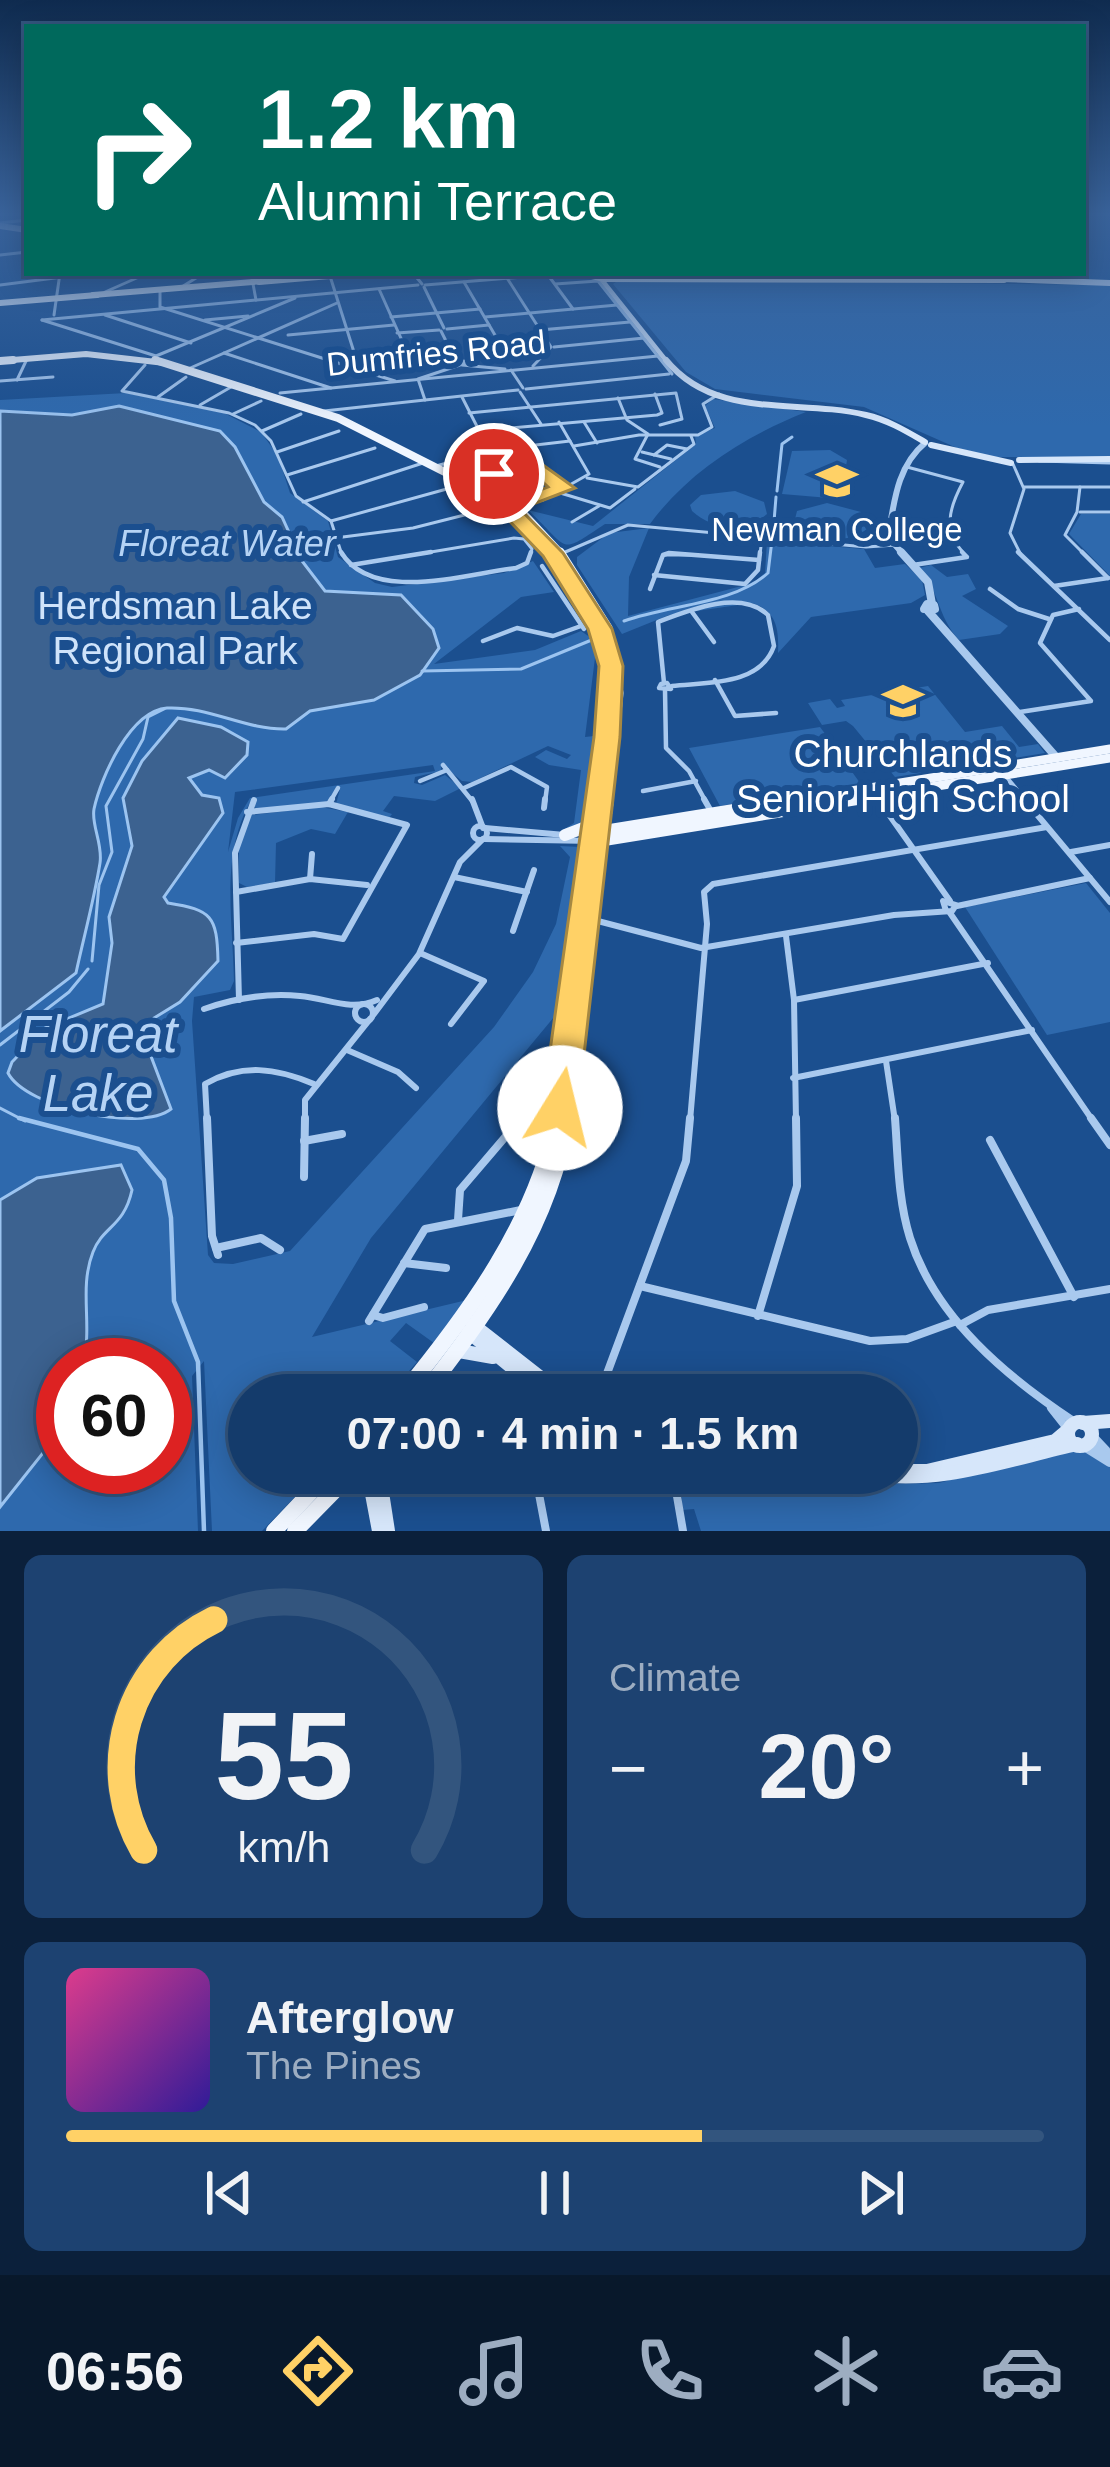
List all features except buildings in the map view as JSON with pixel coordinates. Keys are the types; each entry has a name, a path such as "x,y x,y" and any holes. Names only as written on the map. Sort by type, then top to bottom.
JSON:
{"main road":[{"path":"0,302 232,284"},
{"path":"609,284 678,373 714,397 857,410 887,419 928,444"},
{"path":"54,356 150,360 222,387 235,385 323,414"},
{"path":"25,361 54,356 150,360 275,393 323,414 512,504 556,550 600,629 611,666 594,920 571,1103 554,1175 468,1326 459,1351 440,1374"},
{"path":"0,362 65,357"},
{"path":"714,397 866,409 928,444 1016,464 1110,461"},
{"path":"1016,464 1110,461"},
{"path":"429,464 512,504"},
{"path":"532,1212 553,1138 568,1052 598,840 607,811 619,693 608,628 575,582"},
{"path":"578,842 857,789 1110,754"},
{"path":"1056,763 1092,761 1110,754"},
{"path":"715,818 877,797 1006,771"},
{"path":"607,811 634,832"},
{"path":"566,835 598,840 634,832"},
{"path":"468,1326 503,1362"},
{"path":"468,1326 529,1374"},
{"path":"422,1374 468,1326"},
{"path":"459,1351 475,1350 523,1374"},
{"path":"918,1472 1110,1425"},
{"path":"918,1480 939,1480 1080,1434"},
{"path":"274,1531 309,1494"},
{"path":"295,1531 331,1494"},
{"path":"372,1494 379,1531"},
{"path":"382,1494 388,1531"}],"street":[{"path":"53,316 58,284"},
{"path":"109,292 125,284"},
{"path":"180,288 186,284"},
{"path":"253,284 256,300"},
{"path":"332,284 359,368"},
{"path":"150,360 42,320 433,284"},
{"path":"425,400 418,379 498,347 465,284"},
{"path":"511,284 551,347"},
{"path":"554,284 573,309"},
{"path":"607,284 630,322 678,373"},
{"path":"421,286 460,363"},
{"path":"379,289 408,354 511,370 542,424"},
{"path":"160,290 160,307"},
{"path":"300,296 150,360 124,392 233,414 262,431 303,502 332,521 337,553 351,565 384,584 516,568 526,563 532,550 524,539 514,538 351,565"},
{"path":"158,397 187,373 224,353 338,303"},
{"path":"484,317 617,305"},
{"path":"160,307 395,381"},
{"path":"391,317 480,309"},
{"path":"98,312 191,343"},
{"path":"200,320 253,316"},
{"path":"540,330 630,322"},
{"path":"288,334 394,325"},
{"path":"397,333 489,325"},
{"path":"286,326 290,348"},
{"path":"530,369 551,347 644,338"},
{"path":"224,353 331,388"},
{"name":"Dumfries Road","path":"275,393 658,356"},
{"path":"342,363 356,359"},
{"path":"17,380 25,361"},
{"path":"483,373 485,366"},
{"path":"441,370 447,377"},
{"path":"323,414 678,373"},
{"path":"652,376 678,373"},
{"path":"0,381 53,376"},
{"path":"198,406 222,387"},
{"path":"469,413 676,392 684,414 680,421 660,425"},
{"path":"478,431 652,416 662,413 655,394"},
{"path":"461,396 489,451"},
{"path":"303,502 406,468 489,451 648,434 691,436 712,427 703,404 714,397"},
{"path":"617,398 626,417 648,434"},
{"path":"233,414 261,400"},
{"path":"262,431 301,414"},
{"path":"652,416 666,435"},
{"path":"583,420 597,442"},
{"path":"559,422 588,471 586,478"},
{"path":"277,452 339,431"},
{"path":"648,434 635,459 660,467"},
{"path":"635,488 695,442 691,436"},
{"path":"928,444 909,463 893,501 893,542 928,582 931,607 1044,741 1056,763"},
{"path":"654,455 667,445 687,449"},
{"path":"526,446 546,478 565,488"},
{"path":"287,476 375,448"},
{"path":"641,452 671,460"},
{"path":"458,463 467,458"},
{"path":"429,464 458,463 490,475 536,466"},
{"path":"909,463 963,482 950,508 950,538 967,556 913,566"},
{"path":"1016,464 1024,487 1007,522 1016,550 1110,640"},
{"path":"490,475 512,504"},
{"path":"512,504 532,503 586,478 635,488"},
{"path":"332,521 453,487 492,507 413,529 335,538"},
{"path":"1024,487 1110,487"},
{"path":"1080,487 1077,512 1065,535 1109,578"},
{"path":"512,504 556,492 615,507 636,493 635,488"},
{"path":"572,522 598,506"},
{"path":"1077,512 1110,512"},
{"path":"556,550 578,548 604,530 628,525 878,546 893,542"},
{"path":"654,575 745,584 756,574 762,537"},
{"path":"556,550 578,548"},
{"path":"650,589 663,555 669,553 759,560"},
{"path":"483,641 517,628 553,636 582,628 542,566"},
{"path":"1054,586 1109,578"},
{"path":"552,586 575,582"},
{"path":"990,590 1018,609 1049,619 1079,609"},
{"path":"667,686 751,674 768,664 774,655 771,624 754,604 692,612 656,626 667,686 666,748 696,781 715,818"},
{"path":"692,612 714,642"},
{"path":"1019,712 1083,704 1093,698 1040,643 1049,619"},
{"path":"715,680 735,716 776,712"},
{"path":"464,788 511,767 547,787 544,808"},
{"path":"420,781 445,768 476,804 483,839"},
{"path":"1006,771 1110,902"},
{"path":"643,791 696,781"},
{"path":"328,804 338,788"},
{"path":"857,789 877,797 1110,1145"},
{"path":"238,1000 236,842 254,800"},
{"path":"236,943 314,934 343,939 370,886 404,837 406,825 328,804 248,812"},
{"path":"609,1374 686,1161 701,948 707,924 704,892 712,884 1048,827"},
{"path":"481,828 566,835"},
{"path":"470,850 489,835 481,828"},
{"path":"304,1178 302,1107 314,1084 347,1050 420,953 434,913 481,828"},
{"path":"483,839 578,842"},
{"path":"1071,852 1110,845"},
{"path":"310,879 312,854"},
{"path":"514,931 534,870"},
{"path":"454,877 527,892"},
{"path":"594,920 701,948 1090,878"},
{"path":"236,892 310,879 370,886"},
{"path":"758,1316 797,1186 794,1000 786,936"},
{"path":"420,953 484,981 451,1024"},
{"path":"794,1000 988,963"},
{"path":"354,1036 355,1017 363,1006 386,993"},
{"path":"204,1010 238,1000 286,995 371,1007 372,1017"},
{"path":"334,1002 355,1017 372,1017"},
{"path":"793,1078 1032,1030"},
{"path":"347,1050 398,1072 416,1088"},
{"path":"513,1122 515,1105 555,1056 568,1052"},
{"path":"886,1061 892,1076 910,1239 943,1307 1110,1459"},
{"path":"280,1250 261,1238 217,1251 205,1084 268,1067 314,1084"},
{"path":"458,1220 457,1196 526,1106 528,1089"},
{"path":"515,1105 526,1106"},
{"path":"304,1142 342,1134"},
{"path":"990,1140 1074,1297"},
{"path":"424,1307 371,1318 425,1229 505,1209 532,1212"},
{"path":"403,1262 446,1268"},
{"path":"640,1286 881,1342 907,1339 988,1310 1110,1289"},
{"path":"539,1494 546,1531"},
{"path":"677,1494 683,1531"}],"green space":[{"path":"613,284 1110,285 1110,457 994,457 957,448 864,407 715,389 686,372"},
{"name":"Herdsman Lake Regional Park","path":"126,393 224,413 261,432 278,456 290,493 328,521 338,557 375,583 392,587 504,573 533,561 554,592 521,597 434,664 535,650 581,631 597,642 585,737 603,735 590,822 563,830 574,823 581,770 549,765 535,757 546,750 567,759 571,755 548,746 472,782 462,781 441,764 441,771 415,777 414,783 422,785 445,775 461,788 435,801 394,796 383,811 392,814 389,818 336,804 340,789 325,803 257,810 251,801 241,821 232,865 234,981 230,990 194,997 192,1021 208,1255 214,1263 233,1264 290,1251 494,1027 533,972 556,924 570,857 560,846 581,847 586,857 568,1013 554,1017 371,1238 312,1337 467,1300 434,1343 406,1323 390,1341 417,1362 406,1374 228,1374 228,1494 298,1494 262,1531 212,1531 204,1361 192,1376 198,1531 0,1531 0,400","holes":["433,765 435,771 250,798 228,852 235,792"]},
{"path":"713,399 806,412 719,458 682,488 650,524 605,524 565,544 528,510 593,526 696,444 695,436 715,428 705,406"},
{"path":"830,450 847,460 841,499 782,494 792,451"},
{"path":"735,491 764,502 767,514 749,524 729,527 692,511 690,505 701,495"},
{"path":"827,503 861,512 867,529 829,539 794,523 797,511"},
{"path":"1081,514 1110,514 1110,576 1069,534"},
{"path":"649,528 629,577 628,616 753,583 765,573 767,541 864,549 875,568 905,564 922,580 925,595 911,603 811,617 778,653 775,622 752,603 669,615 622,634 577,565 577,557 609,533"},
{"path":"931,565 947,577 968,574 976,589 962,596 1008,626 1000,634 959,640 919,568"},
{"path":"928,686 965,732 1002,726 1019,747 1038,744 1045,753 895,777 853,726 846,721 822,725 808,703 830,699 837,708 845,706 841,700"},
{"path":"820,727 826,735 814,738 835,769 850,769 860,783 720,806 689,748"},
{"path":"321,807 348,812 335,834 311,829 276,843 275,883 247,887 239,883 239,844 251,815"},
{"path":"1086,883 1110,913 1110,1022 1047,1035 965,907"},
{"path":"1068,1448 1085,1450 1110,1466 1110,1531 701,1531 694,1509 682,1510 682,1494 918,1494 918,1484 939,1483"}],"water":[{"name":"Floreat Water","path":"119,406 220,431 235,447 264,502 282,517 302,561 325,591 401,595 433,629 439,648 420,675 374,700 310,711 286,729 182,708 154,712 141,721 110,764 94,809 100,863 76,973 0,1031 0,411 72,415"},
{"name":"Floreat Lake","path":"178,718 221,727 248,742 247,755 225,778 209,770 189,778 202,795 219,798 223,813 164,897 168,903 209,918 218,961 180,1002 154,1018 146,1031 171,1109 135,1118 85,1113 37,1097 8,1073 12,1062 45,1028 103,1004 112,943 109,917 132,846 123,798 142,761"},
{"path":"121,1165 132,1190 124,1212 93,1252 86,1295 87,1338 36,1338 36,1462 0,1507 0,1200 37,1178"}],"waterway":[{"path":"777,491 782,444 792,437"},
{"path":"773,534 776,497"},
{"path":"624,621 719,598 753,584 768,573 772,540"},
{"path":"422,671 521,669 594,639"},
{"path":"92,961 99,885 112,852 106,806 143,739 148,717 164,709"},
{"path":"0,1045 69,992 88,969"},
{"path":"0,1108 19,1118"},
{"path":"19,1118 138,1149 164,1180 171,1218 174,1301 198,1362 204,1531"},
{"path":"19,1118 25,1121"}],"place":[{"name":"Newman College","path":"837,481"},
{"name":"Churchlands Senior High School","path":"903,701"}],"route":[{"path":"494,474 536,466 565,488 506,507 552,553 600,629 611,666 607,737 560,1108"}]}
